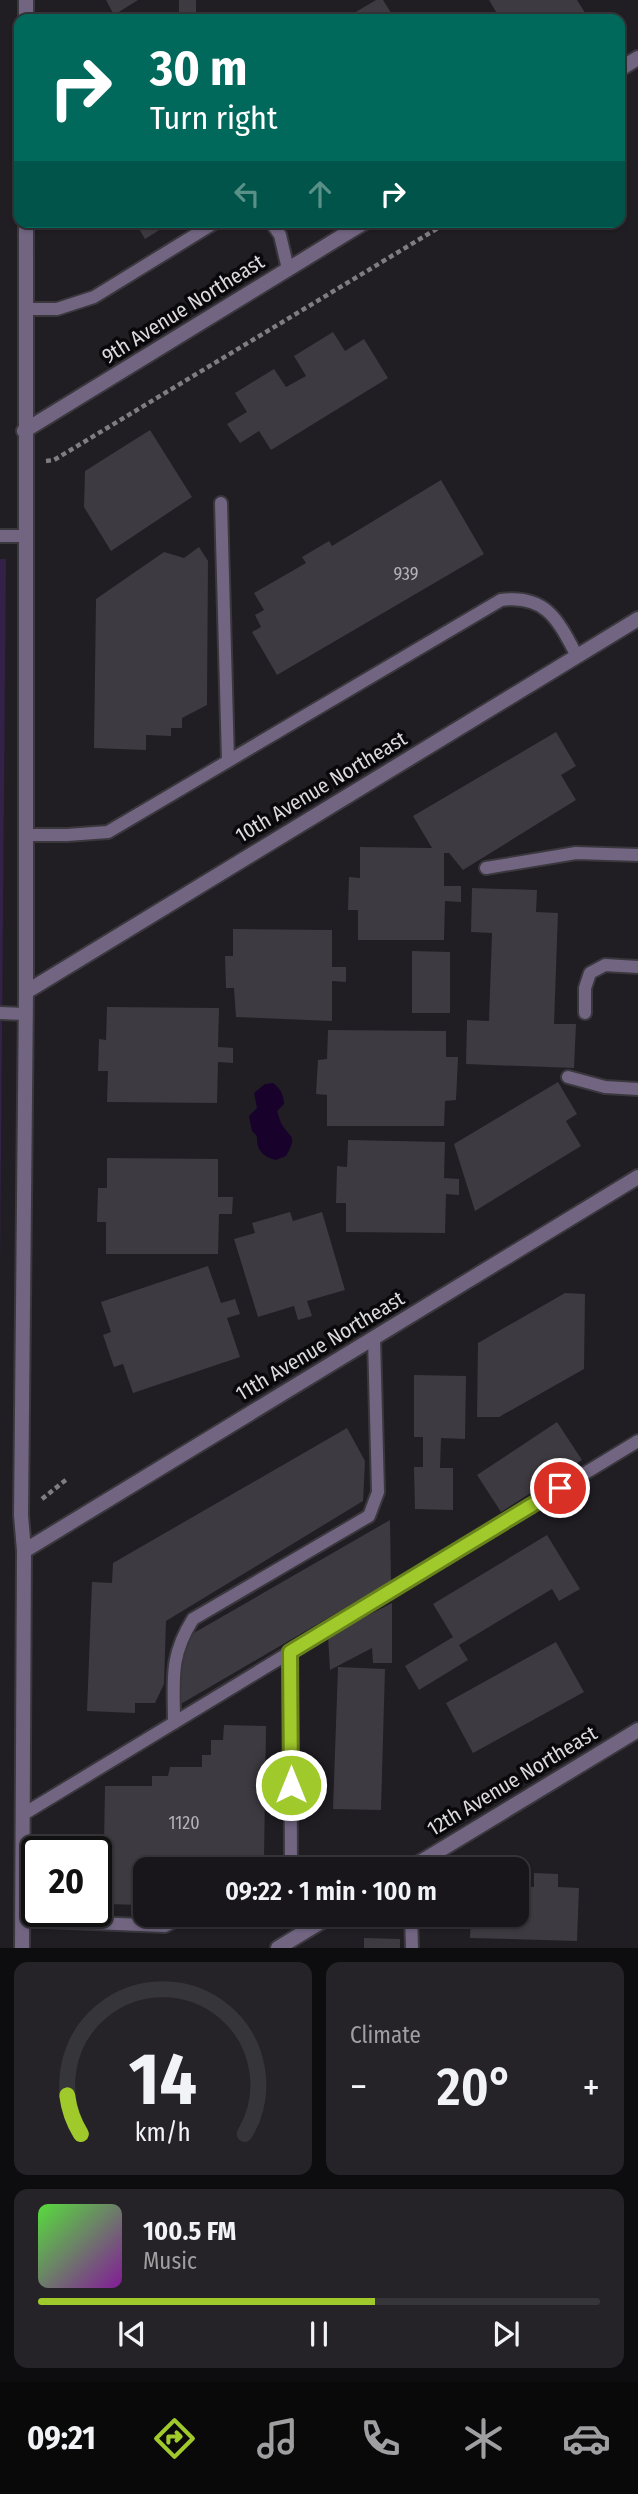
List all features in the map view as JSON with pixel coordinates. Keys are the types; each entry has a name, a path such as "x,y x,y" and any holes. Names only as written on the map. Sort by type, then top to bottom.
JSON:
{"street":[{"path":"22,1836 26,228"},
{"name":"9th Avenue Northeast","path":"24,431 355,228"},
{"name":"10th Avenue Northeast","path":"26,992 638,619"},
{"name":"11th Avenue Northeast","path":"24,1551 638,1177"},
{"name":"12th Avenue Northeast","path":"429,1857 638,1730"},
{"path":"22,1927 22,1948"},
{"path":"278,1948 310,1927"}],"lane":[{"path":"25,309 57,309 94,297 206,228"},
{"path":"275,228 280,235 288,269"},
{"path":"221,503 228,761"},
{"path":"0,536 26,536"},
{"path":"26,835 108,832 500,600 519,598 544,607 561,625 577,656"},
{"path":"486,869 576,853 638,855"},
{"path":"585,1013 586,988 590,973 605,965 638,967"},
{"path":"0,1013 24,1014"},
{"path":"568,1077 605,1087 638,1089"},
{"path":"174,1723 175,1658 180,1640 193,1619 369,1516 378,1492 374,1338"},
{"path":"22,1815 638,1441"},
{"path":"289,1857 290,1652"},
{"path":"112,1924 133,1925"},
{"path":"411,1927 412,1948"}],"path":[{"path":"27,462 54,460 69,452 438,228"}],"shaded area":[{"path":"0,559 6,559 0,1269"},
{"path":"273,1083 280,1089 283,1098 284,1104 277,1111 280,1120 292,1140 286,1156 276,1160 267,1157 259,1149 249,1116 257,1108 254,1093 265,1084"}],"building":[{"path":"106,0 138,0 116,14"},
{"path":"179,0 196,0 196,14 179,14"},
{"path":"376,0 383,0 392,14 352,14"},
{"path":"489,0 577,0 586,14 497,14"},
{"path":"139,228 162,228 145,239"},
{"path":"333,332 345,351 364,339 388,378 271,450 259,431 240,443 227,424 247,412 235,393 274,369 286,387 306,376 294,356"},
{"path":"150,430 192,497 111,551 84,507 85,471"},
{"path":"441,480 484,554 277,675 252,632 261,627 255,615 264,610 254,593 306,563 302,557 329,541 332,546"},
{"path":"199,547 208,561 207,705 182,718 182,728 171,728 171,736 146,735 146,750 94,748 96,599 164,552 184,558"},
{"path":"556,732 576,766 561,775 576,800 463,870 449,853 444,853 444,886 461,886 461,902 445,901 444,940 358,940 358,910 348,910 349,877 360,878 360,847 432,848 413,816"},
{"path":"472,888 537,890 536,912 558,913 554,1024 576,1024 574,1068 466,1064 467,1020 489,1021 492,933 471,932"},
{"path":"233,929 332,930 332,967 346,967 346,982 332,981 332,1021 236,1017 234,988 226,988 225,956 233,956"},
{"path":"412,951 450,952 450,1013 412,1013"},
{"path":"107,1007 219,1008 218,1047 233,1048 233,1063 218,1062 217,1103 107,1102 108,1071 98,1071 99,1039 106,1040"},
{"path":"328,1030 446,1031 446,1057 458,1057 456,1100 445,1101 444,1126 327,1126 327,1095 316,1094 318,1060 327,1059"},
{"path":"558,1082 577,1114 566,1121 581,1146 475,1211 454,1144"},
{"path":"348,1140 445,1142 444,1178 459,1179 459,1195 446,1194 445,1233 346,1232 346,1203 336,1203 337,1166 347,1167"},
{"path":"107,1158 218,1159 218,1197 233,1197 232,1214 219,1214 218,1254 106,1254 106,1222 97,1222 98,1188 107,1188"},
{"path":"290,1212 293,1221 322,1212 345,1290 307,1301 312,1316 298,1320 294,1306 258,1317 234,1239 255,1233 252,1223"},
{"path":"208,1266 221,1303 235,1299 240,1314 227,1318 240,1357 133,1393 123,1364 114,1367 103,1335 111,1332 101,1302"},
{"path":"565,1293 585,1294 584,1369 499,1417 477,1417 478,1343"},
{"path":"414,1375 466,1376 465,1439 441,1438 440,1468 453,1468 453,1510 415,1509 414,1467 423,1467 423,1437 414,1437"},
{"path":"557,1422 582,1460 501,1512 477,1475"},
{"path":"347,1428 365,1461 363,1501 166,1621 164,1684 155,1703 135,1703 135,1713 87,1711 92,1582 112,1583 113,1563"},
{"path":"390,1520 391,1581 179,1705 179,1653 192,1634"},
{"path":"547,1535 580,1589 559,1601 552,1589 459,1645 468,1660 419,1690 405,1666 453,1637 433,1604"},
{"path":"392,1603 392,1663 373,1663 372,1648 330,1670 328,1636"},
{"path":"556,1642 584,1692 473,1753 446,1703"},
{"path":"338,1667 385,1669 381,1810 333,1809"},
{"path":"224,1725 266,1726 264,1857 133,1857 133,1905 112,1904 112,1836 104,1836 105,1786 152,1786 152,1776 168,1776 170,1767 202,1767 202,1755 211,1755 211,1740 223,1740"},
{"path":"534,1873 558,1874 558,1887 579,1888 577,1941 470,1938 470,1927 529,1927 529,1887 534,1887"},
{"path":"364,1938 400,1939 400,1948 364,1948"}],"route":[{"path":"291,1785 290,1652 560,1488"}]}
